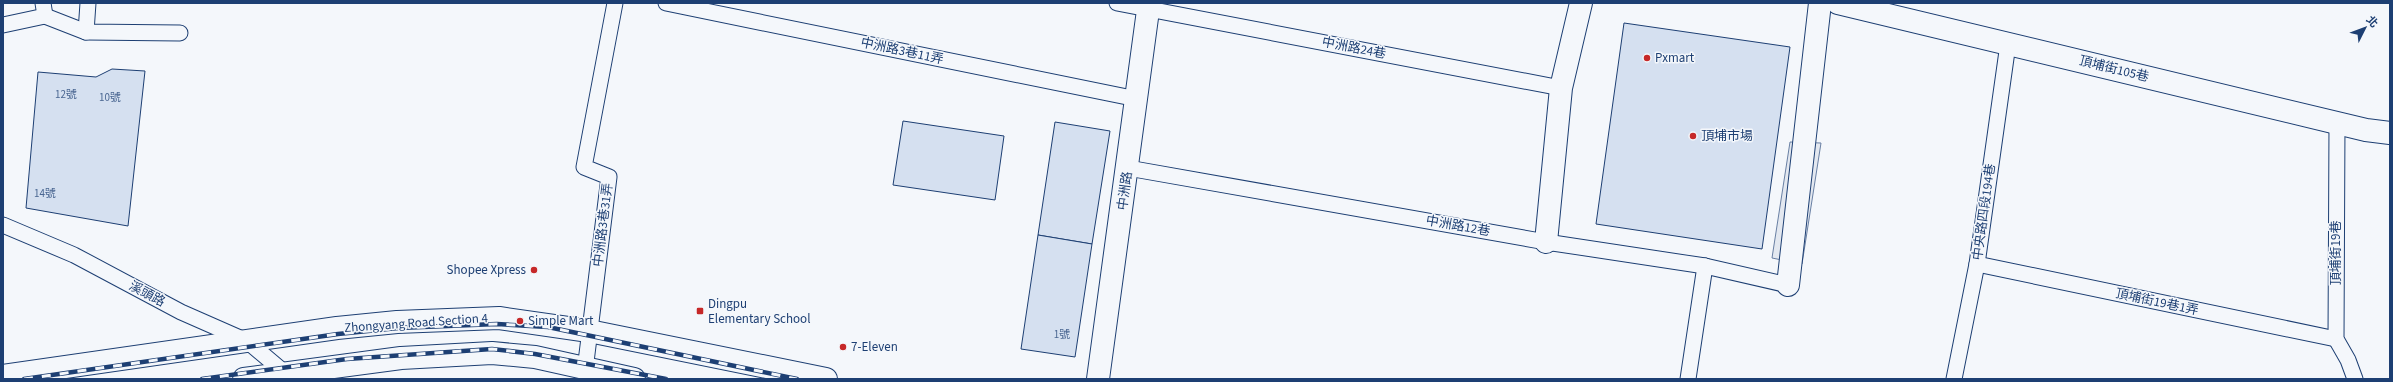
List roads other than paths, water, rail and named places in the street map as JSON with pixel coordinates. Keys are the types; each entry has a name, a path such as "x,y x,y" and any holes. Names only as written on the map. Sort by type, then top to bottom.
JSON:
{"street":[{"path":"1546,242 1560,88 1581,3"},
{"path":"1788,285 1820,3"},
{"name":"頂埔街105巷","path":"1838,3 2337,123 2390,133"},
{"name":"中洲路","path":"1098,379 1149,6"},
{"name":"Zhongyang Road Section 4","path":"3,376 247,341 397,322 499,318 589,331 826,379"},
{"path":"244,379 401,358 492,353 535,357 585,370 634,379"}],"lane":[{"path":"86,32 88,3"},
{"name":"中洲路3巷31弄","path":"585,370 609,177 584,167 615,3"},
{"name":"中洲路3巷11弄","path":"666,3 1137,99"},
{"name":"中洲路24巷","path":"1117,3 1149,6 1560,88"},
{"path":"3,25 44,9 86,32 180,33"},
{"name":"中央路四段194巷","path":"1954,379 1977,264 2008,44"},
{"name":"頂埔街19巷","path":"2336,339 2337,123"},
{"name":"中洲路12巷","path":"1128,168 1546,242 1705,266 1788,285"},
{"name":"溪頭路","path":"3,225 74,255 181,312 247,341 285,373"},
{"name":"頂埔街19巷1弄","path":"1977,264 2336,339"},
{"path":"1688,379 1705,266"},
{"path":"2336,339 2348,360 2355,379"}],"railway":[{"path":"24,379 338,334 398,328 497,324 548,327 797,379"},
{"path":"202,379 347,359 492,349 535,354 666,379"}],"place":[{"name":"Pxmart","path":"1647,58"},
{"name":"頂埔市場","path":"1693,136"},
{"name":"Shopee Xpress","path":"534,270"},
{"name":"Dingpu Elementary School","path":"700,311"},
{"name":"Simple Mart","path":"520,321"},
{"name":"7-Eleven","path":"843,347"}]}
